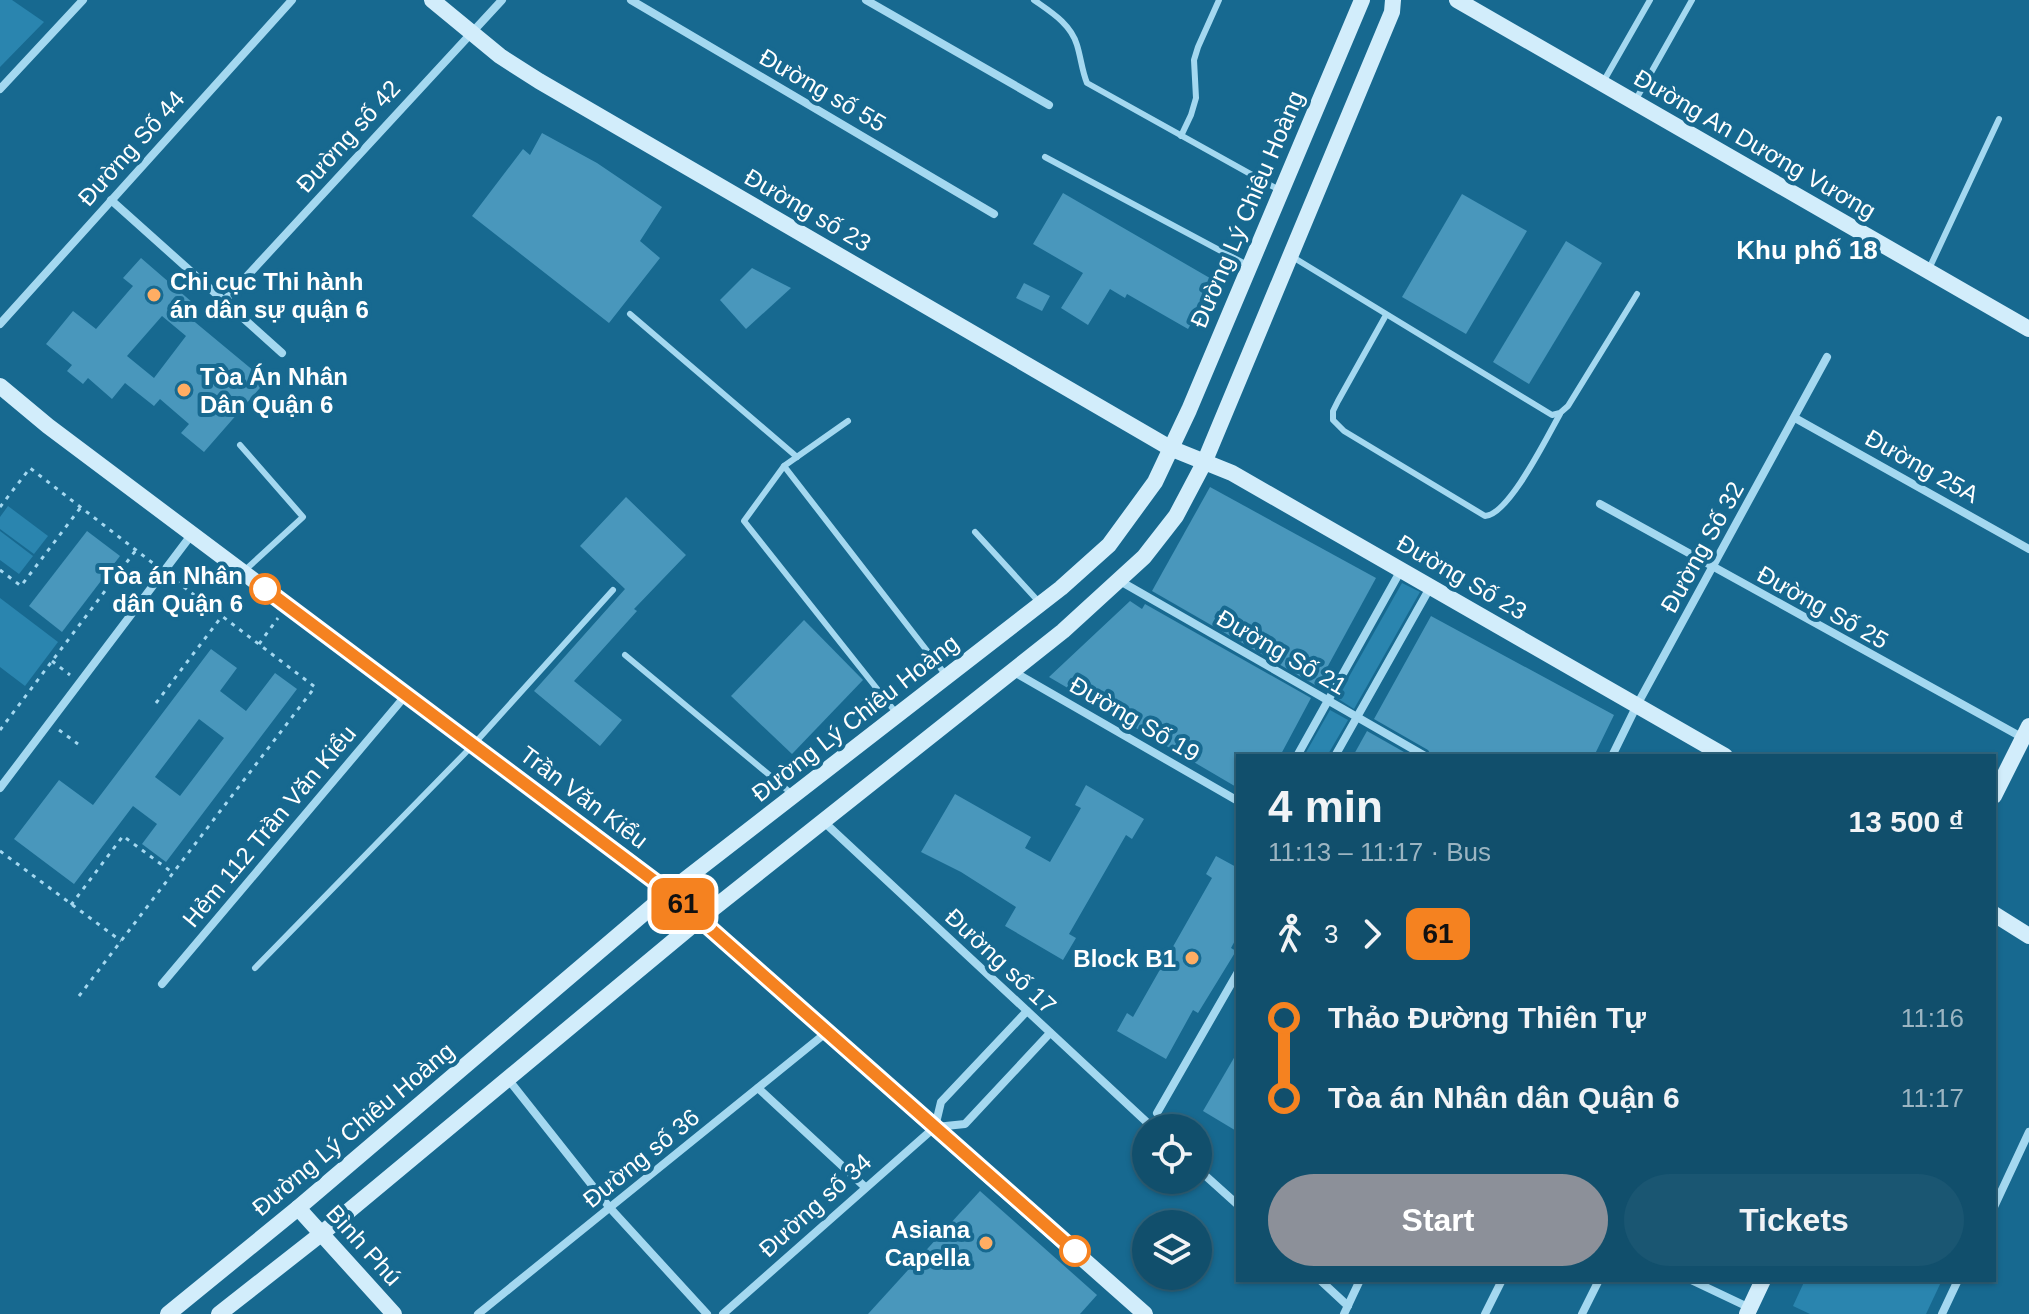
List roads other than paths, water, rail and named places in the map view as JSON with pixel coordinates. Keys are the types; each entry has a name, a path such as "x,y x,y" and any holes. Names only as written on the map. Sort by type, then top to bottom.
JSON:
{"main road":[{"name":"Đường số 23","path":"432,0 500,56 539,81 1170,448"},
{"name":"Đường Lý Chiêu Hoàng","path":"168,1314 298,1208 669,892 1041,604 1109,545 1155,482 1189,410 1362,0"},
{"path":"219,1314 321,1234 700,919 1013,671 1120,581 1164,534 1190,493 1204,463 1392,12 1393,0"},
{"name":"Đường An Dương Vương","path":"1457,0 2029,329"},
{"name":"Trần Văn Kiểu","path":"0,386 48,426 669,892 1145,1314"},
{"name":"Đường Số 23","path":"1170,448 1232,473 1722,754"},
{"path":"1996,792 2027,735"},
{"path":"1996,915 2029,936"},
{"name":"Bình Phú","path":"298,1208 394,1314"},
{"path":"1748,1311 1762,1282"}],"street":[{"path":"0,89 83,0"},
{"name":"Đường Số 44","path":"0,324 292,0"},
{"name":"Đường số 42","path":"224,301 502,0"},
{"name":"Đường số 55","path":"631,0 994,214"},
{"path":"866,0 1049,105"},
{"path":"111,200 282,353"},
{"name":"Đường Số 32","path":"1613,754 1827,357"},
{"name":"Đường 25A","path":"1795,418 2029,549"},
{"name":"Đường Số 25","path":"1600,504 1713,568 2027,735"},
{"path":"0,788 192,534"},
{"path":"1298,754 1402,569"},
{"name":"Đường Số 21","path":"1120,581 1422,754"},
{"path":"1336,754 1431,586"},
{"name":"Đường Số 19","path":"1013,671 1236,800"},
{"name":"Hẻm 112 Trần Văn Kiểu","path":"162,984 407,694"},
{"name":"Đường số 17","path":"824,822 1138,1114"},
{"path":"1157,1113 1236,975"},
{"name":"Đường số 34","path":"935,1127 941,1102 1027,1011"},
{"name":"Đường số 36","path":"478,1314 828,1031"},
{"name":"Đường số 34","path":"723,1314 935,1127 965,1124 1050,1033"},
{"path":"508,1079 610,1208 707,1314"},
{"path":"758,1088 865,1187"},
{"path":"1996,1203 2029,1132"},
{"path":"1212,1182 1236,1203"},
{"path":"1322,1282 1346,1310 1359,1282"},
{"path":"1485,1314 1501,1282"},
{"path":"1582,1314 1598,1282"},
{"path":"1695,1282 1748,1311"},
{"path":"1942,1314 1957,1282"}],"lane":[{"path":"1034,0 1065,23 1071,32 1087,83 1281,191"},
{"path":"1181,136 1196,98 1194,60 1219,0"},
{"path":"1602,84 1650,0"},
{"path":"1635,101 1692,0"},
{"path":"1928,272 1999,119"},
{"path":"1045,157 1249,266"},
{"path":"1291,256 1552,415 1560,413"},
{"path":"1386,315 1338,401 1333,420 1344,431 1485,516 1496,513 1521,482 1560,413 1568,406 1637,294"},
{"path":"630,314 797,457"},
{"path":"848,421 784,466 744,521 898,715"},
{"path":"240,445 303,517 243,572"},
{"path":"784,466 947,677"},
{"path":"975,532 1041,604"},
{"path":"255,968 474,744 613,590"},
{"path":"625,655 794,796"}],"place":[{"name":"Chi cục Thi hành án dân sự quận 6","path":"154,295"},
{"name":"Tòa Án Nhân Dân Quận 6","path":"184,390"},
{"name":"Tòa án Nhân dân Quận 6","path":"265,589"},
{"name":"Block B1","path":"1192,958"},
{"name":"Asiana Capella","path":"986,1243"}],"district":[{"name":"Khu phố 18","path":"1807,250"}]}
